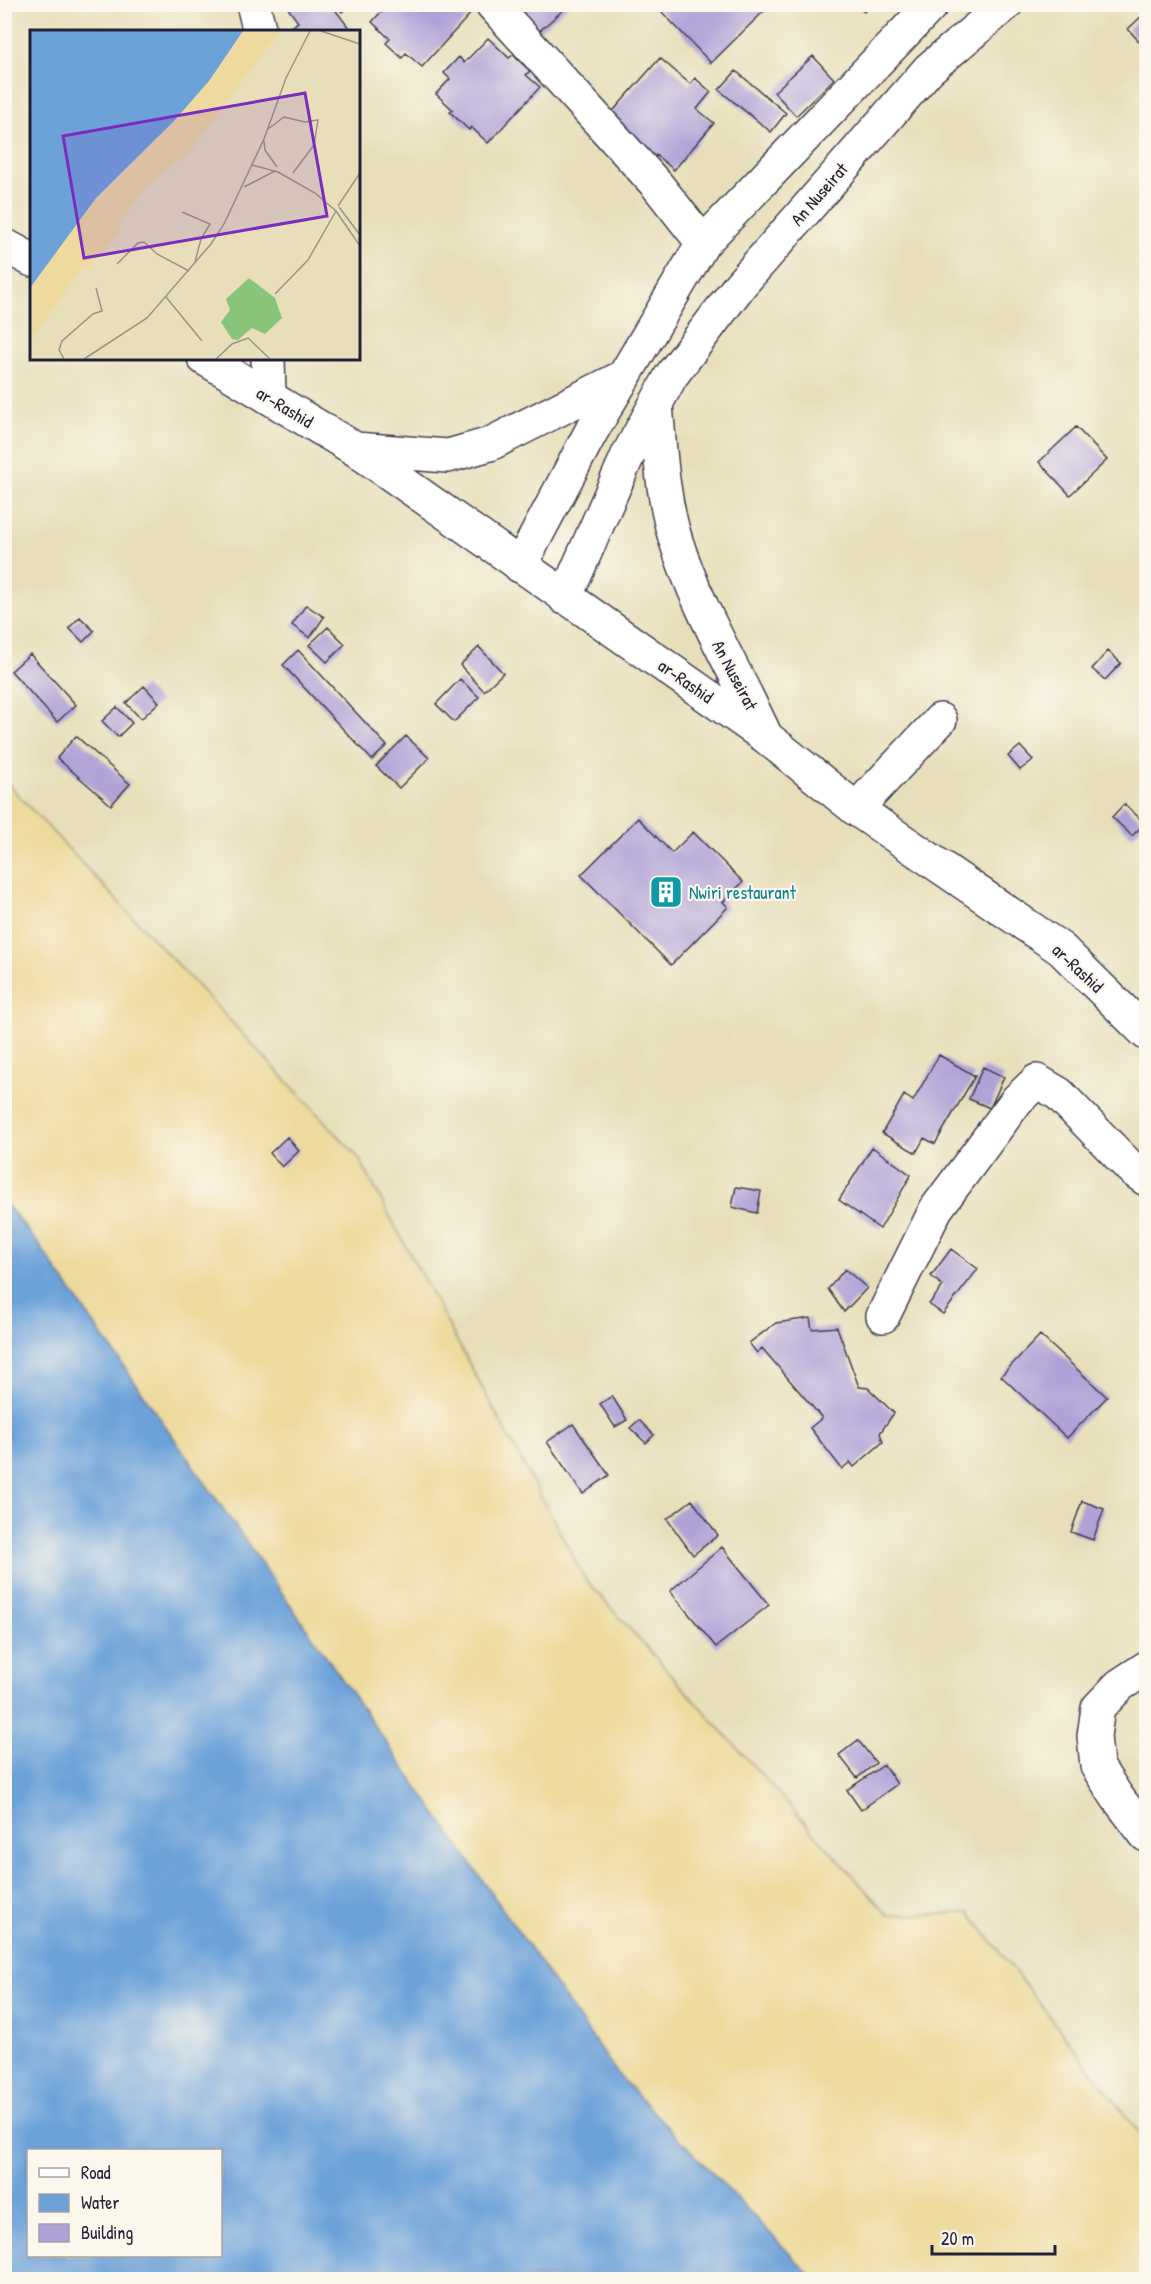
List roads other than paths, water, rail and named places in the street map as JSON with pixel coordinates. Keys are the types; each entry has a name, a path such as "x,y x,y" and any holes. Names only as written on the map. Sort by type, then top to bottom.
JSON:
{"main road":[{"path":"253,4 260,30"},
{"path":"492,4 657,185 703,243"},
{"path":"520,567 623,377 703,243 932,4"},
{"name":"An Nuseirat","path":"565,598 628,455 671,376 740,285 929,69 1006,4"},
{"path":"4,245 30,259"},
{"name":"ar-Rashid","path":"207,360 355,449 520,567 766,737 856,809 1061,949 1146,1033"},
{"path":"268,360 269,396"},
{"path":"355,449 448,456 490,444 623,377"},
{"name":"An Nuseirat","path":"656,404 665,499 676,540 704,615 746,693 766,737"},
{"path":"856,809 940,720"},
{"path":"883,1316 936,1209 1017,1100 1037,1081 1059,1094 1131,1169 1146,1179"},
{"path":"1146,1668 1120,1685 1098,1708 1094,1736 1097,1766 1146,1835"}],"water":[{"path":"4,1202 37,1242 619,2076 814,2279 5,2279"}],"place":[{"name":"Nwiri restaurant","path":"666,892"}]}
